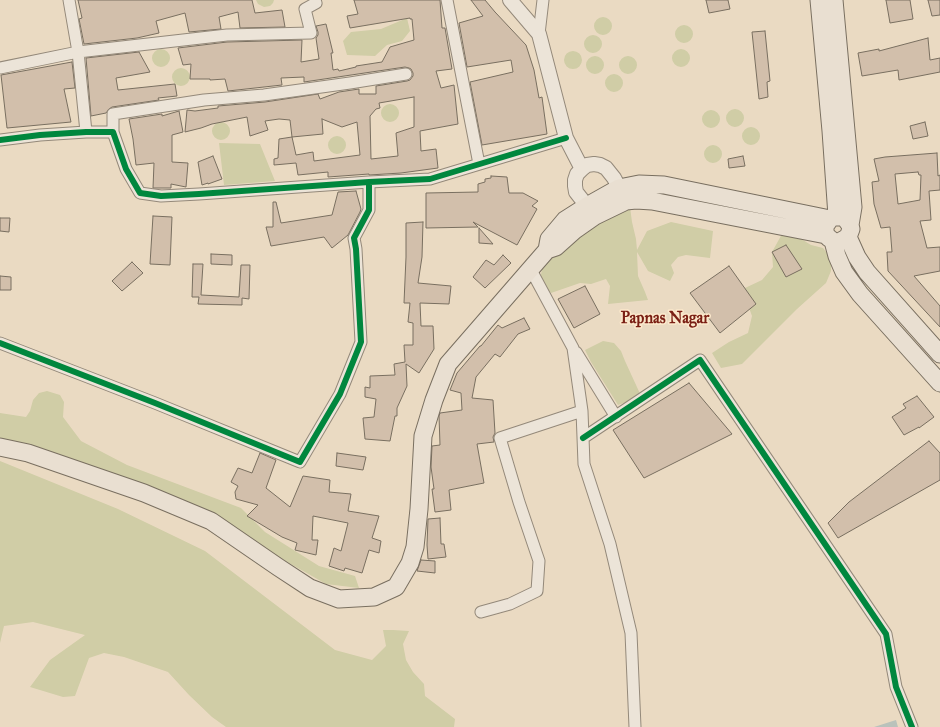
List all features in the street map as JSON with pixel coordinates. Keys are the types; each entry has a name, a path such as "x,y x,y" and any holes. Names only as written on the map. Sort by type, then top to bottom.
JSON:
{"main road":[{"path":"819,0 833,75 853,207 837,229 837,256 844,272 860,294 940,383"},
{"path":"833,75 834,0"},
{"path":"0,447 28,453 144,493 211,521 310,588 339,599 374,597 396,587 410,563 415,547 419,509 423,436 434,400 448,364 531,270 547,250 550,239 566,220 591,211 622,195 636,200 652,200 837,229 867,272 937,347"}],"street":[{"path":"69,0 78,52 86,132"},
{"path":"0,68 78,52 227,35 310,33 305,9 316,3 315,0"},
{"path":"447,0 479,164"},
{"path":"510,0 539,34"},
{"path":"543,0 539,34 566,138 582,169"},
{"path":"406,74 264,94 204,100 113,114 112,132 126,169 140,193 161,196 430,179 566,138"},
{"path":"0,140 86,132 112,132"},
{"path":"591,211 576,192 575,186 577,174 587,165 594,164 606,168 614,178 622,195"},
{"path":"0,342 156,403 300,462 340,394 361,342 356,249 354,238 369,210 369,182"},
{"path":"531,270 573,348 616,417"},
{"path":"915,355 937,347"},
{"path":"573,348 582,410 584,464 610,544 631,633 635,727"},
{"path":"583,438 700,360 886,634 896,687 912,727"},
{"path":"480,612 510,604 537,591 538,561 500,438 582,410"}],"shaded area":[{"path":"256,0 274,0 270,6 264,7 258,4"},
{"path":"599,17 607,17 612,22 610,33 607,35 599,35 594,30 594,22"},
{"path":"407,18 410,31 402,41 387,45 375,56 347,55 343,41 351,32 381,29"},
{"path":"680,25 688,25 693,30 691,41 688,43 680,43 675,38 675,30"},
{"path":"589,35 597,35 602,40 600,51 597,53 589,53 584,48 584,40"},
{"path":"157,49 165,49 170,54 168,65 165,67 157,67 152,62 152,54"},
{"path":"677,49 685,49 690,54 688,65 685,67 677,67 672,62 672,54"},
{"path":"569,51 577,51 582,56 580,67 577,69 569,69 564,64 564,56"},
{"path":"591,56 599,56 604,61 602,72 599,74 591,74 586,69 586,61"},
{"path":"624,56 632,56 637,61 635,72 632,74 624,74 619,69 619,61"},
{"path":"177,68 185,68 190,73 188,84 185,86 177,86 172,81 172,73"},
{"path":"610,74 618,74 623,79 621,90 618,92 610,92 605,87 605,79"},
{"path":"386,104 394,104 399,109 397,120 394,122 386,122 381,117 381,109"},
{"path":"731,109 739,109 744,114 742,125 739,127 731,127 726,122 726,114"},
{"path":"707,110 715,110 720,115 718,126 715,128 707,128 702,123 702,115"},
{"path":"217,122 225,122 230,127 228,138 225,140 217,140 212,135 212,127"},
{"path":"747,127 755,127 760,132 758,143 755,145 747,145 742,140 742,132"},
{"path":"333,136 341,136 346,141 344,152 341,154 333,154 328,149 328,141"},
{"path":"219,143 260,144 275,181 224,185"},
{"path":"709,145 717,145 722,150 720,161 717,163 709,163 704,158 704,150"},
{"path":"630,207 637,250 647,231 671,222 713,231 710,258 686,255 678,257 671,265 674,273 670,281 648,271 637,252 638,276 648,300 608,304 610,286 606,279 591,284 580,283 551,293 540,279 545,256 580,234"},
{"path":"782,234 798,237 811,245 823,248 831,258 831,271 826,283 797,309 742,364 721,368 712,353 729,342 748,333 752,316 744,294 745,288 762,280 773,267 772,252"},
{"path":"603,341 614,343 621,351 642,398 618,405 585,350"},
{"path":"47,391 60,395 64,402 63,417 81,441 127,465 241,508 265,532 319,566 355,576 359,588 326,584 275,555 0,440 0,413 26,417 30,411 33,400 39,393"},
{"path":"0,461 118,509 205,551 335,650 372,660 386,646 383,630 409,631 403,644 406,660 413,672 424,684 425,696 455,719 454,727 226,727 212,717 168,672 124,657 104,653 89,658 75,696 63,697 30,687 50,660 85,635 33,622 4,626 0,643"},
{"path":"896,720 898,727 874,727"}],"building":[{"path":"78,0 252,0 255,13 282,10 285,27 240,28 238,12 219,17 221,29 189,32 185,13 156,21 159,33 137,38 84,44 79,19 82,18"},
{"path":"354,0 440,0 442,28 445,28 452,69 436,71 441,88 454,85 458,124 420,131 421,151 436,149 438,168 401,173 369,175 328,177 328,172 298,175 296,163 274,165 274,159 278,158 279,139 292,137 290,120 279,119 265,121 268,130 250,136 247,117 212,124 185,132 187,110 195,111 218,108 218,106 265,102 318,94 320,99 339,92 359,89 359,94 376,94 376,86 410,80 413,73 411,69 405,67 304,82 304,77 281,78 282,85 228,91 225,79 190,79 191,64 183,65 178,48 227,42 302,40 301,62 319,59 316,38 318,32 316,26 326,24 333,53 331,53 333,70 338,69 339,71 356,66 382,62 390,47 414,40 412,19 410,18 350,28 347,16 358,14","holes":["414,97 414,127 396,133 398,156 371,159 370,116 376,109 380,108 379,103","322,119 342,127 357,122 360,155 314,161 313,152 296,155 292,137 323,134"]},
{"path":"471,0 485,0 526,45 534,70 539,98 542,97 547,134 482,145 470,82 513,72 511,60 467,67 459,23 483,16"},
{"path":"706,0 728,0 730,9 709,13"},
{"path":"886,0 910,0 913,19 890,23"},
{"path":"928,0 940,0 940,15 932,16"},
{"path":"765,31 770,81 767,82 768,97 759,99 752,32"},
{"path":"928,38 930,60 940,58 940,72 899,80 898,70 862,76 858,53 879,49 879,51"},
{"path":"139,52 150,72 116,78 118,90 175,84 177,96 112,107 106,113 91,116 86,58"},
{"path":"72,62 75,88 64,89 71,122 7,128 1,75"},
{"path":"179,111 183,132 172,135 172,162 188,163 186,187 171,184 171,188 153,188 154,163 136,165 129,119 162,114 162,116"},
{"path":"925,122 928,136 913,139 910,126"},
{"path":"937,153 938,176 940,175 940,190 929,191 931,220 920,221 927,248 940,247 940,271 914,276 940,306 940,327 888,271 887,252 892,252 890,227 881,228 874,204 872,182 879,181 874,159","holes":["918,172 919,175 921,175 920,200 898,204 895,174"]},
{"path":"213,156 222,179 202,185 198,162"},
{"path":"743,156 745,166 729,168 728,159"},
{"path":"491,176 507,177 509,193 523,193 538,201 532,206 537,209 517,245 473,222 478,227 426,228 426,193 478,192 478,184 485,182 485,179 491,178"},
{"path":"356,191 361,209 360,212 348,235 332,248 324,237 271,246 266,227 273,227 273,202 276,202 281,223 332,215 338,192"},
{"path":"153,216 172,217 170,265 150,264"},
{"path":"0,218 10,218 9,232 0,231"},
{"path":"423,222 422,257 418,283 451,286 449,304 420,303 421,326 433,326 434,349 419,373 406,364 407,386 397,408 397,416 395,416 390,441 365,439 363,418 374,417 376,399 365,397 365,387 370,388 370,376 395,375 394,364 405,362 404,345 413,345 413,323 408,322 410,303 404,303 406,223"},
{"path":"479,228 493,244 479,243"},
{"path":"786,245 802,269 786,277 772,252"},
{"path":"211,254 232,255 232,265 211,264"},
{"path":"503,255 511,263 485,288 473,277 486,260 494,265"},
{"path":"132,262 143,273 122,291 112,281"},
{"path":"193,264 203,264 201,295 239,297 241,265 250,265 249,299 242,298 242,305 198,304 199,297 192,297"},
{"path":"729,266 756,304 720,333 690,293"},
{"path":"0,276 11,277 11,290 0,290"},
{"path":"585,286 600,314 574,328 558,299"},
{"path":"524,318 530,329 518,334 500,357 495,354 476,377 472,398 493,400 495,433 493,437 494,442 477,444 484,483 449,490 451,510 435,512 431,467 432,446 440,445 440,413 462,410 461,393 450,390 457,373 498,325 502,328"},
{"path":"689,383 732,434 644,478 613,430"},
{"path":"917,396 934,417 919,428 904,435 892,417 906,408 903,404"},
{"path":"929,441 940,453 940,480 838,538 828,523 849,502"},
{"path":"260,453 276,460 266,488 290,507 303,476 330,480 329,492 351,494 348,511 379,516 372,538 381,541 379,553 369,550 362,573 345,568 344,571 329,566 334,548 341,551 348,523 313,516 312,540 318,540 316,555 295,550 297,543 282,537 247,516 258,505 236,499 235,492 238,486 231,482 238,468 252,473"},
{"path":"337,453 366,457 363,470 336,466"},
{"path":"440,518 441,544 444,544 446,557 428,559 428,519"},
{"path":"421,560 435,561 435,573 417,571"}],"cycle path":[{"path":"0,140 40,135 113,132 126,169 140,193 161,196 430,179 566,138"},
{"path":"0,343 155,403 300,462 340,394 361,342 356,249 354,238 369,210 369,182"},
{"path":"583,438 700,360 886,634 896,687 912,727"}],"district":[{"name":"Papnas Nagar","path":"665,319"}]}
